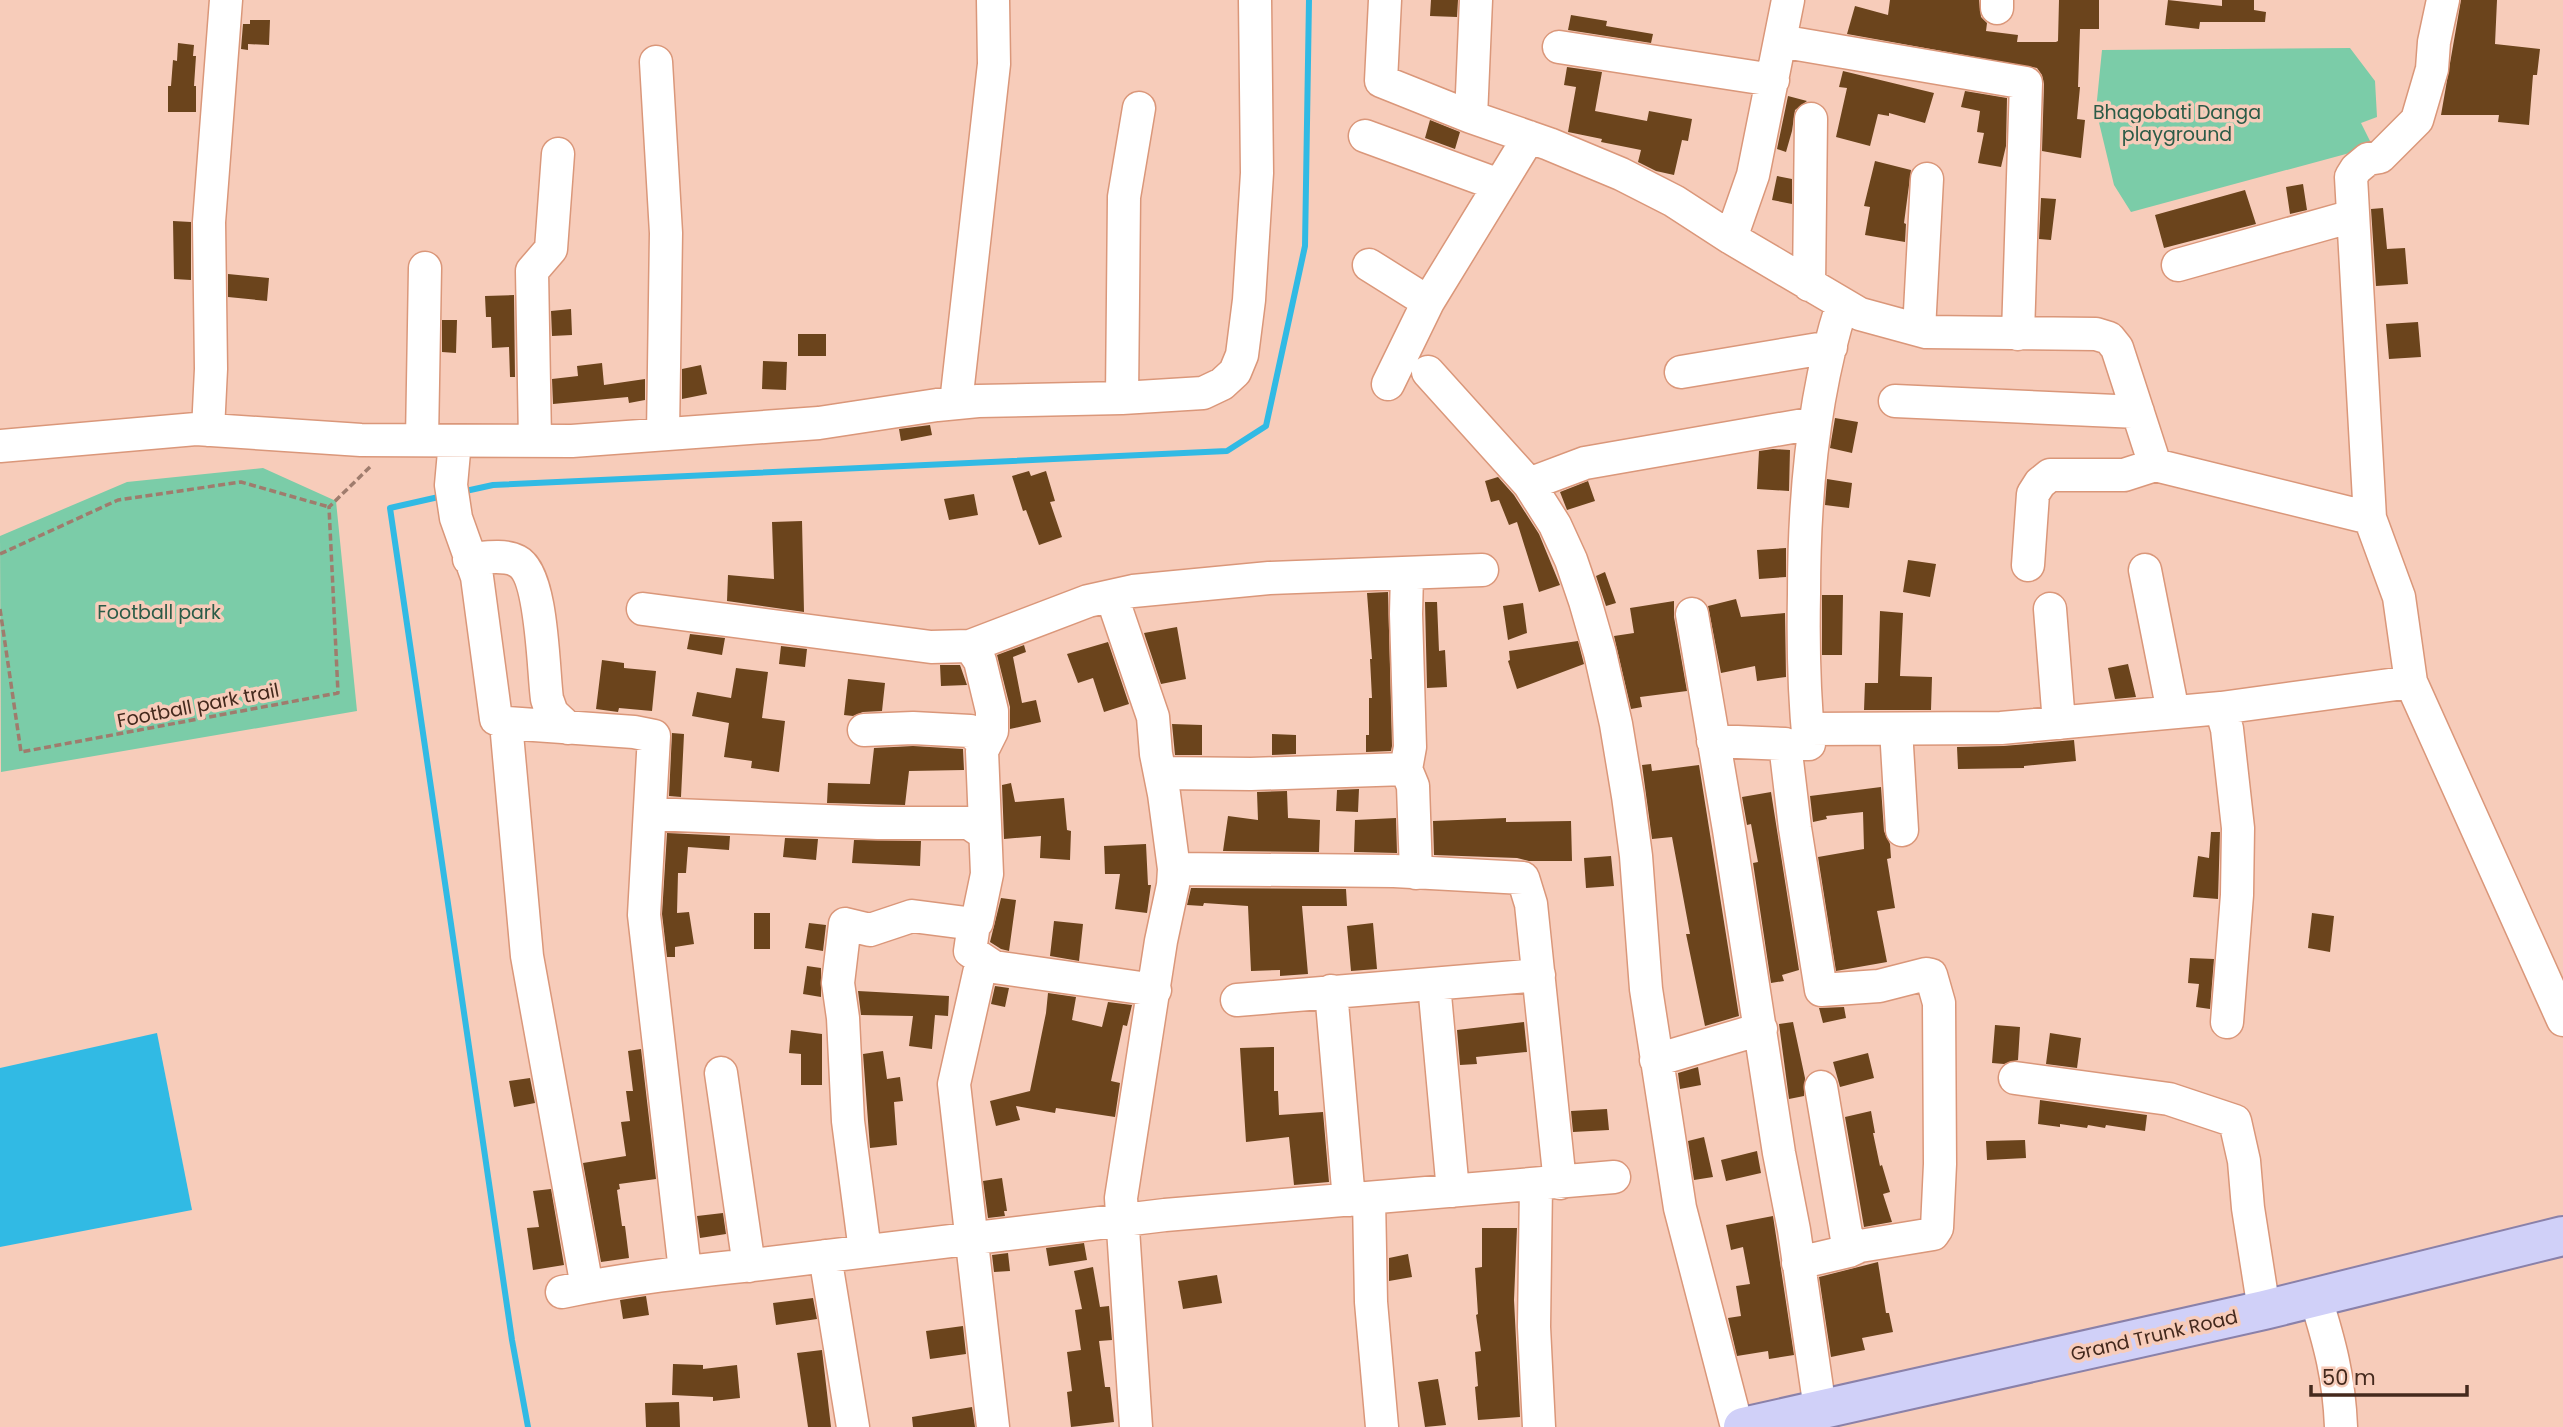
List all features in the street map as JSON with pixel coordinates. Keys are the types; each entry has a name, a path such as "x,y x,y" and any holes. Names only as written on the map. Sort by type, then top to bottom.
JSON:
{"main road":[{"name":"Grand Trunk Road","path":"1743,1427 2264,1310 2563,1236"}],"street":[{"path":"208,430 211,369 209,222 226,0"},
{"path":"956,403 994,64 993,0"},
{"path":"0,446 208,430 361,440 572,441 819,423 956,403 1203,393 1222,384 1235,372 1242,355 1249,300 1257,173 1255,0"},
{"path":"1384,0 1381,81 1621,174 1674,201 1860,314 1919,330 2096,334 2109,338 2117,348 2155,465"},
{"path":"1471,117 1476,0"},
{"path":"1731,238 1753,175 1788,0"},
{"path":"2443,0 2434,41 2432,69 2417,120 2380,157 2368,159 2351,177 2370,518 2399,597 2411,682 2563,1020"},
{"path":"1780,41 2026,83 2018,334"},
{"path":"1559,47 1773,80"},
{"path":"656,62 666,233 663,434"},
{"path":"1122,398 1124,197 1139,107"},
{"path":"1809,285 1811,119"},
{"path":"1365,136 1499,185"},
{"path":"1388,384 1428,302 1529,137"},
{"path":"536,441 532,271 551,249 558,154"},
{"path":"1919,330 1927,178"},
{"path":"2178,265 2353,216"},
{"path":"1369,265 1428,302"},
{"path":"410,440 425,268"},
{"path":"1798,1263 1860,1246 1933,1234 1937,1228 1940,1164 1939,1003 1935,983 1931,975 1926,974 1879,986 1821,990 1798,854 1797,737 1803,630 1804,533 1815,423 1842,305"},
{"path":"1681,372 1831,347"},
{"path":"1428,372 1529,484 1555,525 1586,601 1618,736 1636,856 1646,989 1680,1208 1737,1427"},
{"path":"1895,401 2138,412"},
{"path":"1529,484 1585,463 1815,423"},
{"path":"455,440 451,485 456,518 477,578 492,706 496,719 506,723 654,736 644,915 685,1271"},
{"path":"2028,565 2033,494 2040,483 2050,475 2124,475 2155,465 2370,518"},
{"path":"469,559 516,559 527,568 538,607 547,699 552,713 568,728"},
{"path":"643,609 931,647 970,646 1088,601 1133,591 1257,579 1482,570"},
{"path":"2145,570 2173,712"},
{"path":"1407,574 1410,747 1406,769 1413,786 1416,873"},
{"path":"1112,597 1153,718 1174,869 1121,1198 1136,1427"},
{"path":"2050,609 2059,723"},
{"path":"1692,614 1813,1350 1820,1409"},
{"path":"970,646 981,661 992,711 992,732 982,751 987,874 970,951 994,967 1155,990"},
{"path":"1713,741 1896,729 2001,728 2221,708 2411,682"},
{"path":"2221,708 2227,729 2238,828 2237,895 2227,1022"},
{"path":"506,723 527,956 575,1290 685,1271 749,1266 1122,1220 1614,1177"},
{"path":"864,730 913,728 971,731 985,744"},
{"path":"1896,729 1902,830"},
{"path":"1160,774 1406,769"},
{"path":"650,814 878,823 969,823 985,834"},
{"path":"1174,869 1523,877 1531,904 1539,975 1548,1184 1534,1327 1539,1427"},
{"path":"865,1251 848,1121 843,1018 838,983 845,924 870,930 912,916 974,924"},
{"path":"982,960 954,1084 993,1427"},
{"path":"1237,1000 1539,975"},
{"path":"1434,984 1453,1191"},
{"path":"1331,991 1359,1199 1382,1427"},
{"path":"1656,1060 1761,1029"},
{"path":"721,1073 749,1266"},
{"path":"2015,1078 2169,1099 2235,1121 2244,1161 2248,1208 2264,1310"},
{"path":"1821,1087 1849,1251"},
{"path":"825,1256 853,1427"},
{"path":"2315,1296 2334,1357 2341,1427"}],"path":[{"path":"0,554 118,500 241,482 329,507 410,440"},
{"name":"Football park trail","path":"0,609 21,752 338,693 329,507"}],"green space":[{"name":"Bhagobati Danga playground","path":"2350,48 2375,81 2377,117 2361,123 2371,143 2357,151 2131,212 2114,185 2096,110 2102,50"},
{"name":"Football park","path":"263,468 336,501 357,711 1,772 0,536 127,482"}],"water":[{"path":"157,1033 192,1210 0,1247 0,1068"}],"building":[{"path":"1431,0 1458,0 1457,17 1430,16"},
{"path":"1890,0 1979,0 1981,17 1987,23 1986,31 2018,35 2017,42 2056,42 2059,0 2099,0 2099,29 2080,29 2077,119 2085,120 2081,158 2042,151 2044,84 2037,68 1847,34 1855,6 1888,15"},
{"path":"2168,0 2222,6 2222,0 2254,0 2254,10 2266,12 2265,22 2200,22 2199,29 2165,25"},
{"path":"2461,0 2497,0 2495,44 2540,49 2537,75 2533,75 2529,125 2498,122 2499,115 2441,115"},
{"path":"1571,15 1607,21 1606,26 1653,34 1651,43 1568,30"},
{"path":"250,20 270,20 269,45 248,44 248,50 241,49 243,24 250,24"},
{"path":"178,43 194,45 196,112 168,112 168,86 171,86 173,60 177,61"},
{"path":"1567,67 1602,72 1595,111 1647,121 1649,111 1692,119 1688,141 1682,140 1674,175 1656,171 1638,162 1641,150 1568,132 1576,87 1564,85"},
{"path":"1843,71 1934,93 1925,123 1889,113 1889,116 1878,114 1870,146 1836,137 1847,88 1839,87"},
{"path":"1965,91 2007,98 2006,146 2001,167 1978,163 1984,133 1977,132 1980,111 1961,107"},
{"path":"1788,96 1807,101 1795,110 1786,152 1777,149"},
{"path":"1430,120 1460,132 1455,149 1425,138"},
{"path":"1875,161 1911,170 1904,223 1905,242 1865,235 1870,207 1864,206"},
{"path":"1777,176 1792,179 1792,204 1772,200"},
{"path":"2303,184 2307,210 2290,214 2286,187"},
{"path":"2245,190 2256,224 2164,248 2155,215"},
{"path":"2041,198 2056,199 2051,240 2039,239"},
{"path":"2383,208 2387,249 2405,248 2408,284 2376,286 2371,209"},
{"path":"173,221 191,222 191,280 174,279"},
{"path":"228,274 269,278 267,301 228,297"},
{"path":"514,295 515,377 510,377 509,347 492,348 491,317 486,317 485,296"},
{"path":"571,309 572,335 552,336 551,311"},
{"path":"442,320 457,320 456,353 442,352"},
{"path":"2418,322 2421,357 2389,359 2386,324"},
{"path":"798,334 826,334 826,356 798,356"},
{"path":"763,361 787,362 786,390 762,389"},
{"path":"602,363 604,385 645,379 645,400 629,403 628,397 553,404 552,379 578,376 577,366"},
{"path":"701,365 707,394 682,399 682,369"},
{"path":"1835,418 1858,422 1852,453 1830,448"},
{"path":"930,425 932,435 901,441 899,429"},
{"path":"1790,450 1789,491 1757,489 1759,451"},
{"path":"1029,471 1031,476 1046,471 1055,501 1050,502 1062,537 1039,545 1026,510 1023,511 1012,476"},
{"path":"1498,477 1514,495 1539,534 1560,585 1539,592 1517,522 1509,525 1499,500 1491,502 1485,481"},
{"path":"1827,479 1852,483 1849,508 1825,505"},
{"path":"1588,481 1595,501 1567,510 1560,492"},
{"path":"974,494 978,515 949,520 944,499"},
{"path":"802,521 804,612 727,601 728,575 774,579 772,522"},
{"path":"1786,548 1786,577 1759,579 1757,550"},
{"path":"1908,560 1936,564 1930,597 1903,592"},
{"path":"1605,572 1616,603 1606,606 1596,576"},
{"path":"1388,592 1392,746 1391,751 1366,752 1369,698 1372,698 1367,593"},
{"path":"1822,595 1843,595 1842,655 1822,655"},
{"path":"1736,599 1741,617 1785,613 1786,677 1757,681 1755,666 1721,673 1708,606"},
{"path":"1674,601 1674,617 1687,691 1640,697 1642,707 1631,709 1614,636 1634,633 1630,608"},
{"path":"1425,602 1437,602 1439,651 1445,650 1447,687 1427,688"},
{"path":"1523,603 1527,633 1508,640 1503,606"},
{"path":"1880,611 1903,613 1900,676 1932,677 1931,710 1864,710 1865,683 1878,683"},
{"path":"1177,627 1186,679 1161,684 1144,633"},
{"path":"690,634 725,638 722,655 687,649"},
{"path":"1578,641 1584,664 1517,689 1508,661 1509,651"},
{"path":"1108,642 1129,704 1104,712 1093,678 1078,683 1067,654"},
{"path":"1024,645 1026,652 1013,657 1022,703 1036,700 1041,722 1010,729 1010,707 997,655"},
{"path":"781,646 807,649 805,667 779,664"},
{"path":"602,660 624,663 624,668 656,671 652,711 619,708 618,712 596,709"},
{"path":"2128,664 2136,697 2115,699 2108,668"},
{"path":"940,665 960,665 967,685 941,686"},
{"path":"736,668 768,672 762,718 785,721 779,772 751,768 752,761 724,757 729,723 692,716 697,692 731,698"},
{"path":"848,679 885,683 882,711 844,715"},
{"path":"1172,724 1202,725 1202,755 1175,755"},
{"path":"672,733 684,734 681,797 669,796"},
{"path":"1272,734 1296,735 1296,754 1272,755"},
{"path":"2074,740 2076,761 2024,768 1958,769 1957,747"},
{"path":"913,746 963,749 964,770 909,771 905,805 827,803 828,783 870,784 874,748"},
{"path":"1651,764 1652,771 1699,765 1739,1016 1705,1026 1686,934 1690,934 1672,837 1652,839 1642,765"},
{"path":"1011,783 1015,802 1064,798 1067,830 1071,831 1070,860 1040,858 1041,836 1004,839 1002,785"},
{"path":"1881,787 1884,831 1890,844 1891,858 1887,859 1895,908 1877,911 1887,962 1836,971 1818,857 1864,849 1863,812 1826,816 1827,819 1813,822 1810,796"},
{"path":"1359,789 1358,812 1336,811 1337,790"},
{"path":"1287,791 1288,818 1320,820 1319,852 1223,851 1228,816 1258,820 1257,792"},
{"path":"1771,792 1799,970 1782,975 1784,981 1771,983 1753,863 1758,862 1751,824 1747,825 1742,797"},
{"path":"1396,818 1397,853 1354,852 1355,820"},
{"path":"1506,818 1506,822 1571,821 1572,861 1434,855 1433,821"},
{"path":"2211,832 2220,832 2218,899 2193,897 2198,856 2209,858"},
{"path":"667,833 730,836 729,850 688,847 686,873 678,873 677,913 689,912 694,944 675,947 675,957 667,957 662,914"},
{"path":"785,838 818,839 816,860 783,857"},
{"path":"854,840 921,841 920,866 852,863"},
{"path":"1146,844 1148,885 1151,885 1147,913 1115,909 1120,874 1105,874 1104,846"},
{"path":"1611,856 1614,886 1586,888 1584,858"},
{"path":"1191,888 1346,889 1347,906 1302,906 1308,974 1280,976 1280,970 1251,971 1248,906 1204,903 1203,906 1187,905"},
{"path":"1001,898 1016,900 1009,951 990,942"},
{"path":"754,913 770,913 770,949 754,949"},
{"path":"2312,913 2334,916 2330,952 2308,948"},
{"path":"1054,921 1083,924 1079,961 1050,956"},
{"path":"809,923 826,925 823,951 805,948"},
{"path":"1373,923 1377,969 1351,971 1347,926"},
{"path":"2190,958 2214,959 2210,1009 2196,1007 2199,984 2188,983"},
{"path":"807,966 821,968 821,997 803,994"},
{"path":"995,986 1009,988 1005,1007 991,1004"},
{"path":"858,991 949,996 948,1016 935,1015 932,1049 909,1046 913,1016 861,1015"},
{"path":"1048,993 1076,997 1072,1020 1102,1027 1108,1002 1132,1005 1127,1026 1123,1025 1111,1081 1120,1083 1115,1117 1056,1108 1055,1113 1016,1106 1020,1120 996,1126 990,1101 1030,1091"},
{"path":"1844,1007 1846,1018 1823,1023 1819,1008"},
{"path":"1524,1022 1527,1052 1476,1057 1477,1064 1460,1065 1457,1030"},
{"path":"1793,1022 1805,1078 1804,1096 1789,1099 1779,1024"},
{"path":"1995,1025 2020,1027 2018,1060 2004,1064 1992,1063"},
{"path":"791,1030 822,1034 822,1085 801,1085 801,1054 789,1053"},
{"path":"2050,1033 2081,1038 2077,1068 2046,1064"},
{"path":"1274,1047 1274,1091 1278,1091 1279,1115 1323,1112 1329,1182 1294,1185 1289,1137 1246,1142 1240,1048"},
{"path":"641,1049 656,1179 619,1184 620,1189 617,1190 629,1258 601,1262 583,1163 626,1156 621,1122 630,1121 626,1091 633,1091 628,1051"},
{"path":"883,1051 887,1079 900,1077 903,1101 894,1102 897,1145 870,1148 863,1054"},
{"path":"1868,1053 1874,1078 1840,1087 1833,1062"},
{"path":"1698,1067 1701,1085 1680,1089 1678,1073"},
{"path":"530,1078 535,1103 514,1107 509,1081"},
{"path":"2040,1100 2147,1115 2145,1131 2106,1125 2105,1128 2088,1125 2087,1128 2038,1124"},
{"path":"1607,1109 1609,1130 1573,1132 1571,1111"},
{"path":"1871,1111 1880,1166 1882,1165 1890,1192 1883,1194 1892,1222 1864,1227 1845,1117"},
{"path":"1704,1137 1713,1177 1694,1180 1688,1141"},
{"path":"2025,1140 2026,1158 1987,1160 1986,1141"},
{"path":"1757,1151 1761,1173 1726,1181 1721,1160"},
{"path":"1002,1178 1007,1211 1004,1211 1005,1216 988,1218 983,1181"},
{"path":"551,1189 564,1265 533,1270 527,1228 539,1227 533,1191"},
{"path":"723,1213 726,1234 700,1238 697,1216"},
{"path":"1773,1216 1794,1355 1769,1359 1768,1351 1737,1356 1728,1318 1741,1316 1736,1286 1750,1284 1743,1247 1731,1250 1726,1225"},
{"path":"1482,1228 1517,1228 1514,1300 1520,1417 1478,1420 1475,1352 1481,1351 1476,1315 1475,1268 1482,1267"},
{"path":"1084,1243 1087,1260 1049,1266 1046,1248"},
{"path":"1008,1253 1010,1271 994,1272 992,1255"},
{"path":"1408,1254 1412,1277 1389,1281 1389,1258"},
{"path":"1878,1262 1886,1313 1889,1313 1893,1332 1862,1338 1865,1350 1831,1357 1819,1277"},
{"path":"1093,1267 1100,1307 1109,1306 1112,1340 1099,1341 1105,1387 1110,1387 1114,1422 1071,1427 1067,1392 1072,1391 1067,1352 1081,1350 1075,1310 1082,1309 1074,1271"},
{"path":"1217,1275 1222,1303 1183,1309 1178,1281"},
{"path":"646,1296 649,1315 623,1319 620,1300"},
{"path":"813,1298 817,1319 776,1325 773,1303"},
{"path":"963,1326 966,1354 930,1359 926,1331"},
{"path":"822,1350 831,1427 808,1427 797,1353"},
{"path":"673,1364 703,1365 703,1369 737,1365 740,1398 713,1401 713,1397 672,1395"},
{"path":"1438,1379 1446,1425 1425,1427 1418,1382"},
{"path":"679,1402 680,1427 646,1427 645,1403"},
{"path":"972,1407 975,1427 913,1427 912,1417"}],"waterway":[{"path":"461,492 493,485 1227,451 1266,426 1305,246 1309,0"},
{"path":"443,496 390,508 512,1340 528,1427"}]}
